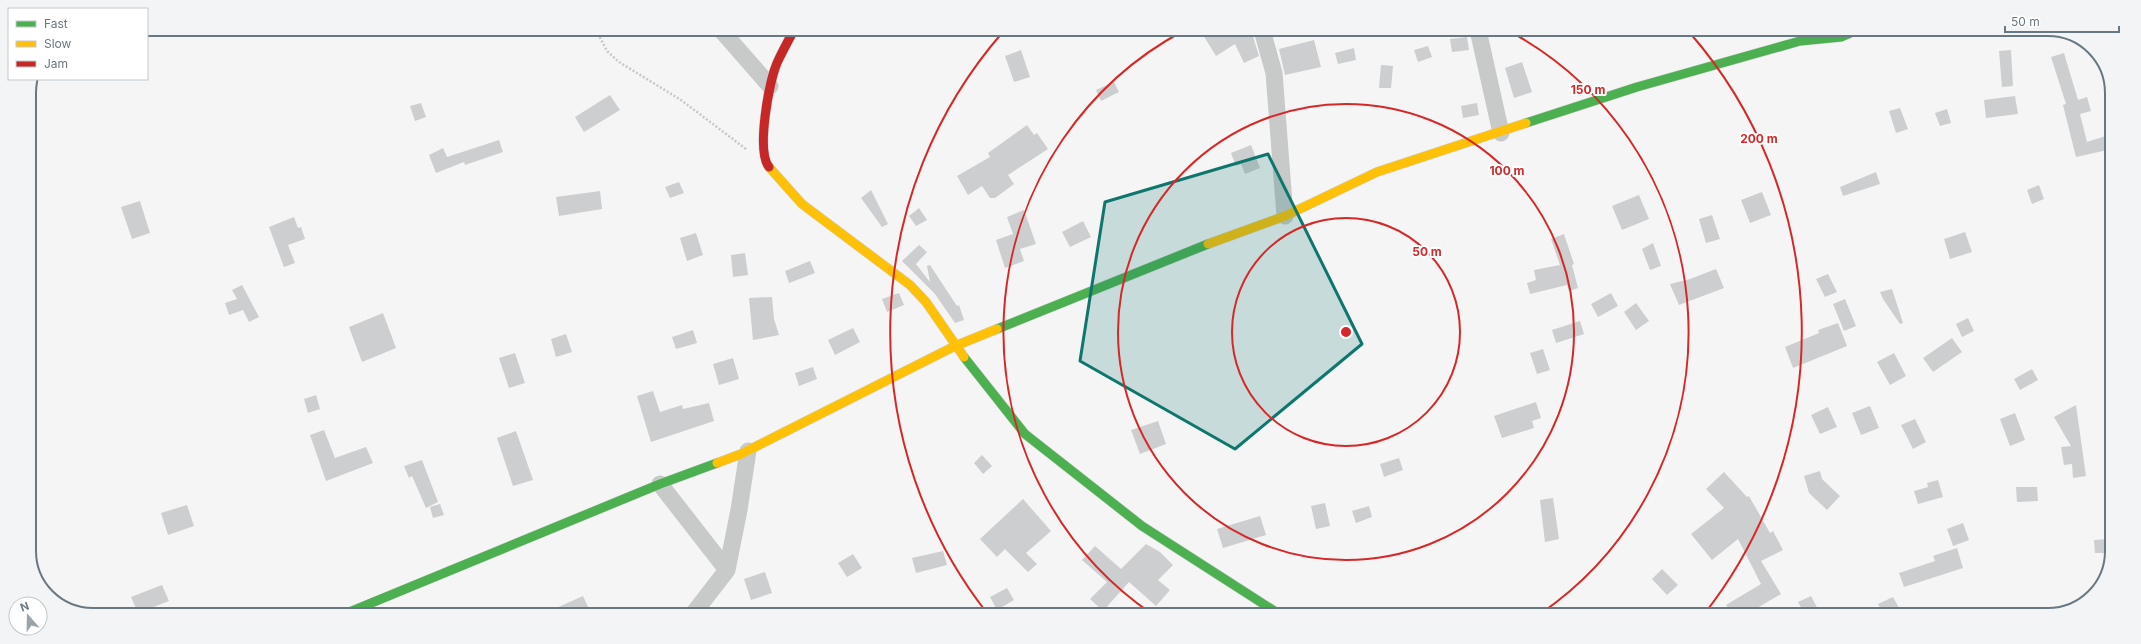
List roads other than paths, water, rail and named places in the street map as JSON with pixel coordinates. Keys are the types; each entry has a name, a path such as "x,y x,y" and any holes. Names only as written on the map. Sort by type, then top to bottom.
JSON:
{"street":[{"path":"726,36 770,86"},
{"path":"791,36 777,64 770,86 763,136 766,163 802,204 910,286 926,302 956,346 1025,434 1142,526 1270,608"},
{"path":"1264,36 1274,73 1285,216"},
{"path":"1479,36 1501,133"},
{"path":"359,608 660,484 748,451 956,346 1180,254 1285,216 1376,172 1501,133 1637,87 1800,41 1829,36"},
{"path":"698,608 727,570 739,510 748,451"},
{"path":"660,484 727,570"}]}
